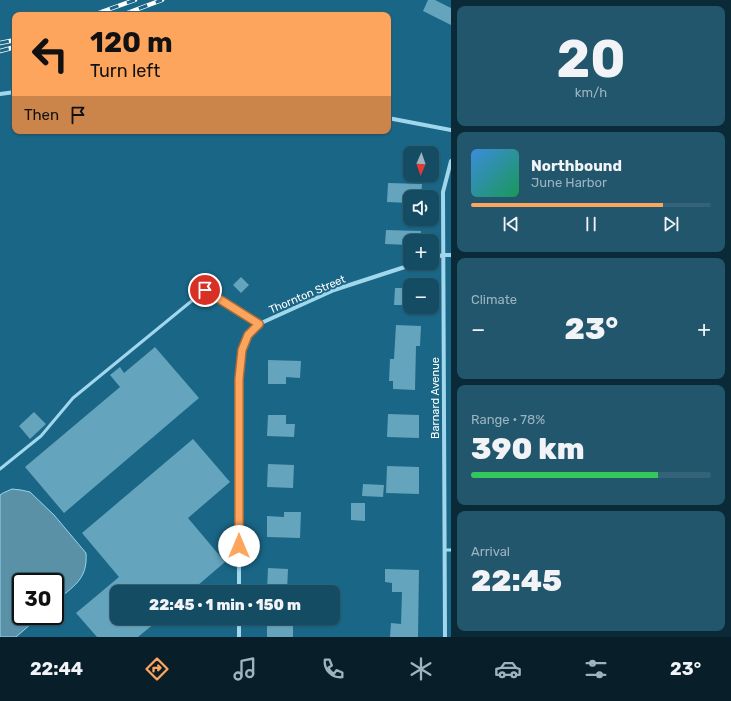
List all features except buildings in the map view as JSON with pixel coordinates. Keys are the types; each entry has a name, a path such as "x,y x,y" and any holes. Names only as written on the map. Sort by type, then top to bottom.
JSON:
{"street":[{"path":"0,94 12,92"},
{"path":"391,119 451,130"},
{"name":"Barnard Avenue","path":"445,637 443,192 451,161"},
{"path":"439,256 451,255"},
{"name":"Thornton Street","path":"239,585 239,379 242,350 248,335 259,324 334,290 403,268"},
{"path":"239,625 239,637"}],"lane":[{"path":"0,469 41,436 73,398 205,290 259,324"},
{"path":"445,550 451,550"}],"water":[{"path":"12,489 30,492 54,515 86,553 85,570 82,576 78,582 64,594 64,573 12,573 12,625 30,625 16,637 0,637 0,495"}],"railway":[{"path":"101,12 135,0"},
{"path":"130,12 162,0"},
{"path":"0,43 12,41"},
{"path":"0,51 12,48"}],"route":[{"path":"205,290 259,324 248,335 242,350 239,379 239,546"}]}
